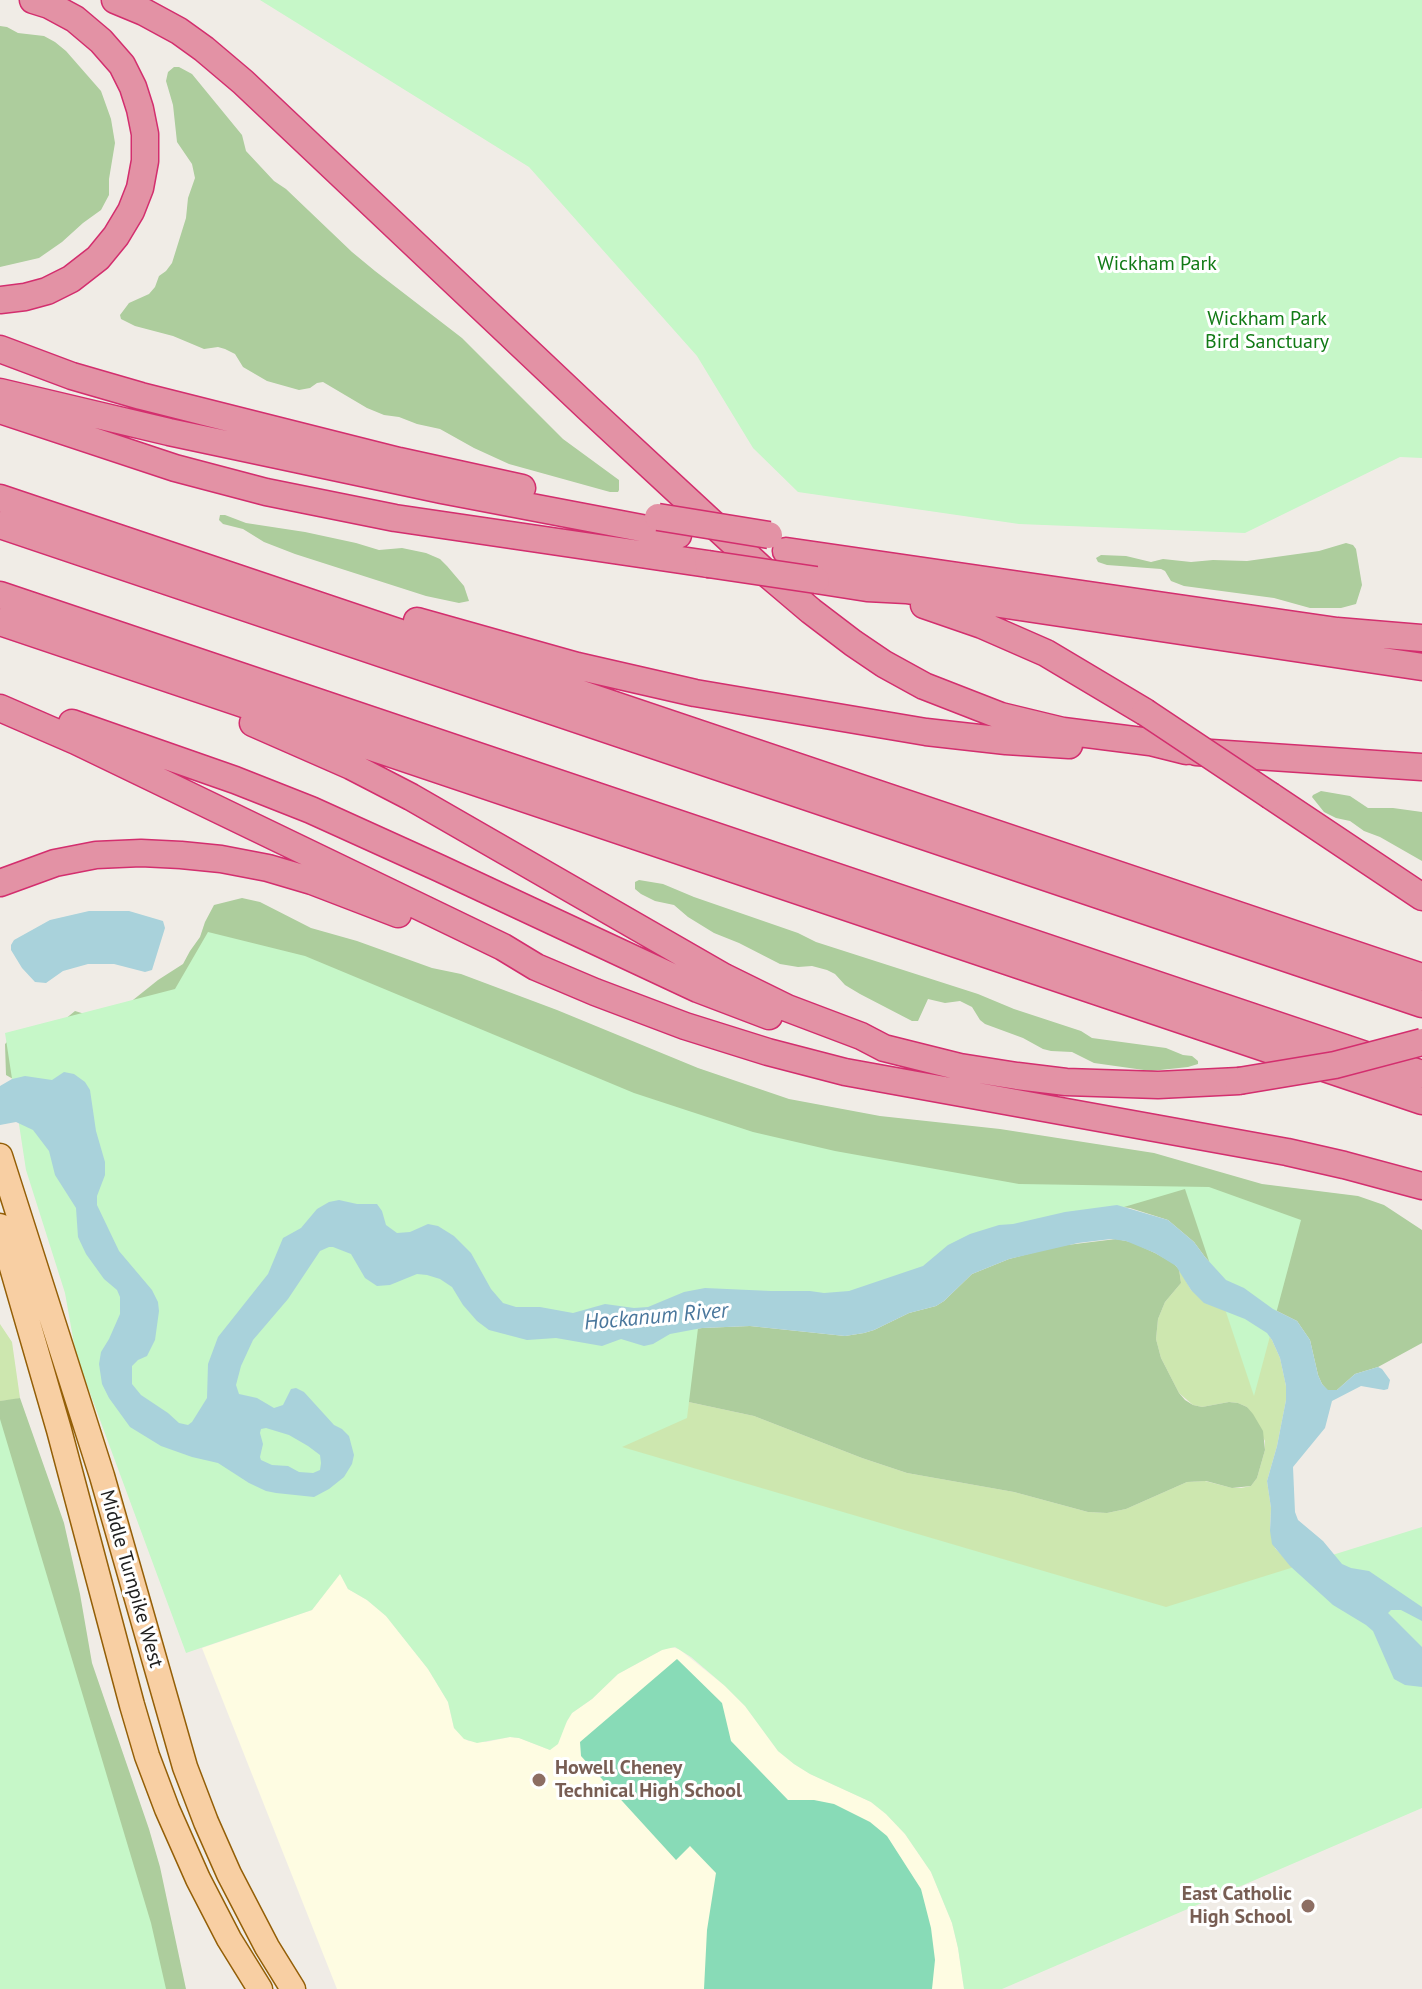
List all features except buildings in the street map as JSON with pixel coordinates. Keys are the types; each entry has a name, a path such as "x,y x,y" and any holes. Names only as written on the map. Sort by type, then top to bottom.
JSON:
{"highway":[{"path":"0,300 47,291 71,279 98,258 131,211 140,188 145,161 145,134 140,109 122,65 101,41 75,19 33,0"},
{"path":"115,0 168,25 221,63 765,572 862,649 924,686 1014,720 1072,733 1166,745 1186,751"},
{"path":"0,349 72,376 399,461 778,543 1064,593 1337,631 1422,638"},
{"path":"0,392 169,432 456,493 678,535 778,543"},
{"path":"0,410 175,468 280,495 395,518 867,588 949,613 1015,639 1072,667 1145,712 1422,897"},
{"path":"0,498 1422,977"},
{"path":"0,525 1422,1004"},
{"path":"867,588 922,592 1422,667"},
{"path":"0,595 1422,1074"},
{"path":"304,600 388,613 632,680 915,730 990,740 1422,767"},
{"path":"0,622 1422,1101"},
{"path":"203,691 258,726 351,766 411,797 724,977 787,1008 884,1048"},
{"path":"0,699 181,761 311,810 698,989 861,1046 884,1048 960,1067 1025,1078 1158,1085 1239,1081 1335,1065 1422,1042"},
{"path":"0,708 46,727 503,947 536,967"},
{"path":"0,883 55,863 110,853 170,854 268,868 312,881 503,958 536,967 685,1026 803,1062 880,1079 1287,1152 1422,1186"}],"main road":[{"name":"Middle Turnpike West","path":"0,1156 41,1324 67,1459 147,1756 194,1872 234,1949 260,1989"},
{"name":"Middle Turnpike West","path":"0,1226 41,1324 117,1528 185,1767 229,1874 282,1983"}],"shaded area":[{"name":"Howell Cheney Technical High School","path":"340,1573 348,1589 386,1616 428,1669 448,1702 454,1728 468,1741 486,1742 510,1737 550,1750 572,1713 618,1674 662,1650 670,1647 679,1649 745,1706 778,1751 810,1774 871,1802 905,1834 931,1872 952,1923 964,1989 337,1989 202,1648 312,1610"}],"green space":[{"name":"Wickham Park","path":"260,0 1422,0 1422,458 1400,457 1245,533 1019,524 798,492 753,448 697,356 529,167"},
{"path":"0,26 18,33 44,36 66,51 101,91 115,143 109,195 101,210 39,258 0,267"},
{"path":"174,67 192,74 242,135 246,151 274,181 352,252 462,338 563,439 619,480 618,492 509,464 440,429 367,408 323,382 299,390 267,381 243,367 235,354 225,349 204,349 121,319 120,315 129,303 149,294 159,276 172,263 195,178 192,164 177,142 173,105 166,81 168,72"},
{"path":"220,515 379,550 402,548 426,553 447,566 464,586 469,601 459,603 426,596 295,554 264,542 243,529 223,524 219,520"},
{"path":"1346,543 1356,549 1362,585 1356,604 1341,608 1310,608 1274,598 1184,586 1171,581 1161,569 1107,565 1096,558 1101,555 1126,556 1151,562 1163,559 1247,561 1319,551"},
{"path":"1321,791 1350,796 1368,808 1422,812 1422,861 1350,821 1324,812 1312,797"},
{"path":"635,882 663,884 816,942 978,994 1081,1031 1092,1038 1166,1048 1192,1056 1198,1064 1151,1071 1094,1063 1072,1052 1043,1049 985,1024 972,1007 960,1001 945,1003 928,999 918,1021 912,1021 845,985 827,970 780,964 714,933 674,905 641,894 635,889"},
{"path":"242,898 260,902 311,928 432,968 461,974 698,1068 789,1099 880,1116 1000,1129 1154,1153 1262,1184 1358,1196 1384,1205 1422,1230 1422,1343 1378,1367 1355,1374 1337,1390 1328,1391 1318,1375 1310,1340 1297,1321 1226,1280 1194,1242 1168,1220 1130,1208 13,1079 6,1075 5,1044 10,1039 64,1020 75,1011 88,1015 128,1004 183,964 200,937 214,905"},
{"path":"208,932 305,956 634,1093 753,1132 835,1151 1019,1184 1209,1187 1301,1220 1254,1396 1185,1189 1124,1207 934,1280 700,1312 687,1418 622,1447 1166,1607 1422,1527 1422,1808 1002,1989 964,1989 952,1923 931,1872 905,1834 871,1802 810,1774 778,1751 745,1706 691,1657 675,1647 662,1650 618,1674 572,1713 558,1744 550,1750 519,1738 477,1743 464,1739 454,1728 448,1702 428,1669 386,1616 348,1589 340,1574 312,1610 186,1653 76,1355 65,1293 26,1170 5,1033 175,989"},
{"path":"1116,1239 1155,1253 1179,1269 1181,1283 1165,1302 1158,1319 1156,1339 1161,1358 1179,1393 1193,1405 1238,1403 1253,1414 1263,1431 1265,1450 1257,1478 1251,1486 1232,1488 1206,1481 1187,1482 1126,1509 1107,1513 1088,1512 1014,1492 907,1473 754,1416 656,1395 674,1332 750,1326 845,1336 864,1333 909,1313 936,1306 972,1274 1009,1259 1059,1246"},
{"path":"1179,1269 1191,1290 1267,1333 1280,1358 1286,1400 1267,1481 1270,1527 1275,1548 1306,1581 1293,1652 241,1366 656,1395 754,1416 907,1473 1014,1492 1088,1512 1107,1513 1126,1509 1187,1482 1205,1481 1241,1488 1251,1486 1257,1478 1265,1441 1247,1407 1229,1402 1202,1407 1193,1405 1179,1393 1161,1358 1156,1339 1158,1319 1165,1302 1181,1283"},
{"path":"0,1324 12,1342 20,1398 0,1401"},
{"path":"20,1398 64,1523 92,1663 160,1867 186,1989 0,1989 0,1401"},
{"path":"0,1419 151,1923 166,1989 0,1989"},
{"path":"677,1659 722,1703 731,1741 788,1800 834,1804 870,1822 887,1836 921,1889 935,1960 932,1989 704,1989 707,1930 716,1873 690,1846 676,1860 581,1756 580,1742"}],"water":[{"path":"89,911 129,911 163,921 165,928 152,970 145,972 114,964 88,964 63,971 46,983 35,982 11,950 14,940 50,920"},
{"name":"Hockanum River","path":"64,1072 74,1074 90,1090 96,1131 105,1162 97,1205 119,1251 152,1290 158,1302 155,1340 147,1356 132,1366 132,1384 141,1395 179,1423 188,1425 207,1398 208,1364 218,1337 268,1274 283,1238 301,1228 317,1209 329,1202 339,1200 377,1204 386,1225 397,1233 410,1232 428,1224 438,1226 471,1253 491,1289 503,1303 573,1313 605,1304 648,1307 684,1292 705,1288 824,1293 849,1291 923,1266 948,1245 970,1234 1065,1212 1117,1205 1168,1220 1194,1242 1226,1280 1297,1321 1310,1340 1318,1375 1328,1390 1337,1390 1355,1374 1378,1367 1390,1380 1388,1389 1361,1386 1332,1401 1325,1428 1293,1467 1295,1512 1298,1520 1323,1541 1342,1564 1369,1571 1422,1607 1422,1621 1401,1610 1388,1613 1422,1647 1422,1687 1405,1685 1394,1679 1373,1631 1333,1605 1290,1566 1272,1544 1267,1481 1277,1446 1286,1386 1280,1358 1272,1340 1267,1333 1245,1319 1204,1303 1191,1290 1176,1266 1126,1241 1111,1239 1078,1243 1009,1259 972,1274 936,1306 909,1313 864,1333 845,1336 750,1326 702,1328 670,1334 644,1346 621,1339 602,1346 556,1338 527,1340 489,1330 463,1305 452,1287 440,1279 417,1274 390,1285 377,1286 365,1278 351,1254 329,1247 320,1251 288,1299 253,1340 236,1385 239,1394 257,1398 274,1408 283,1405 291,1389 304,1392 334,1425 349,1436 354,1455 344,1477 314,1497 276,1493 249,1483 218,1463 161,1446 130,1427 102,1384 101,1352 120,1314 120,1297 86,1254 78,1237 76,1208 55,1175 49,1151 33,1130 16,1122 0,1125 0,1086 25,1076 52,1080","holes":["261,1429 289,1435 320,1455 320,1470 299,1472 288,1466 272,1465 261,1460"]}],"place":[{"name":"Howell Cheney Technical High School","path":"539,1780"},
{"name":"East Catholic High School","path":"1308,1906"}],"park label":[{"name":"Wickham Park Bird Sanctuary","path":"1267,330"}]}
